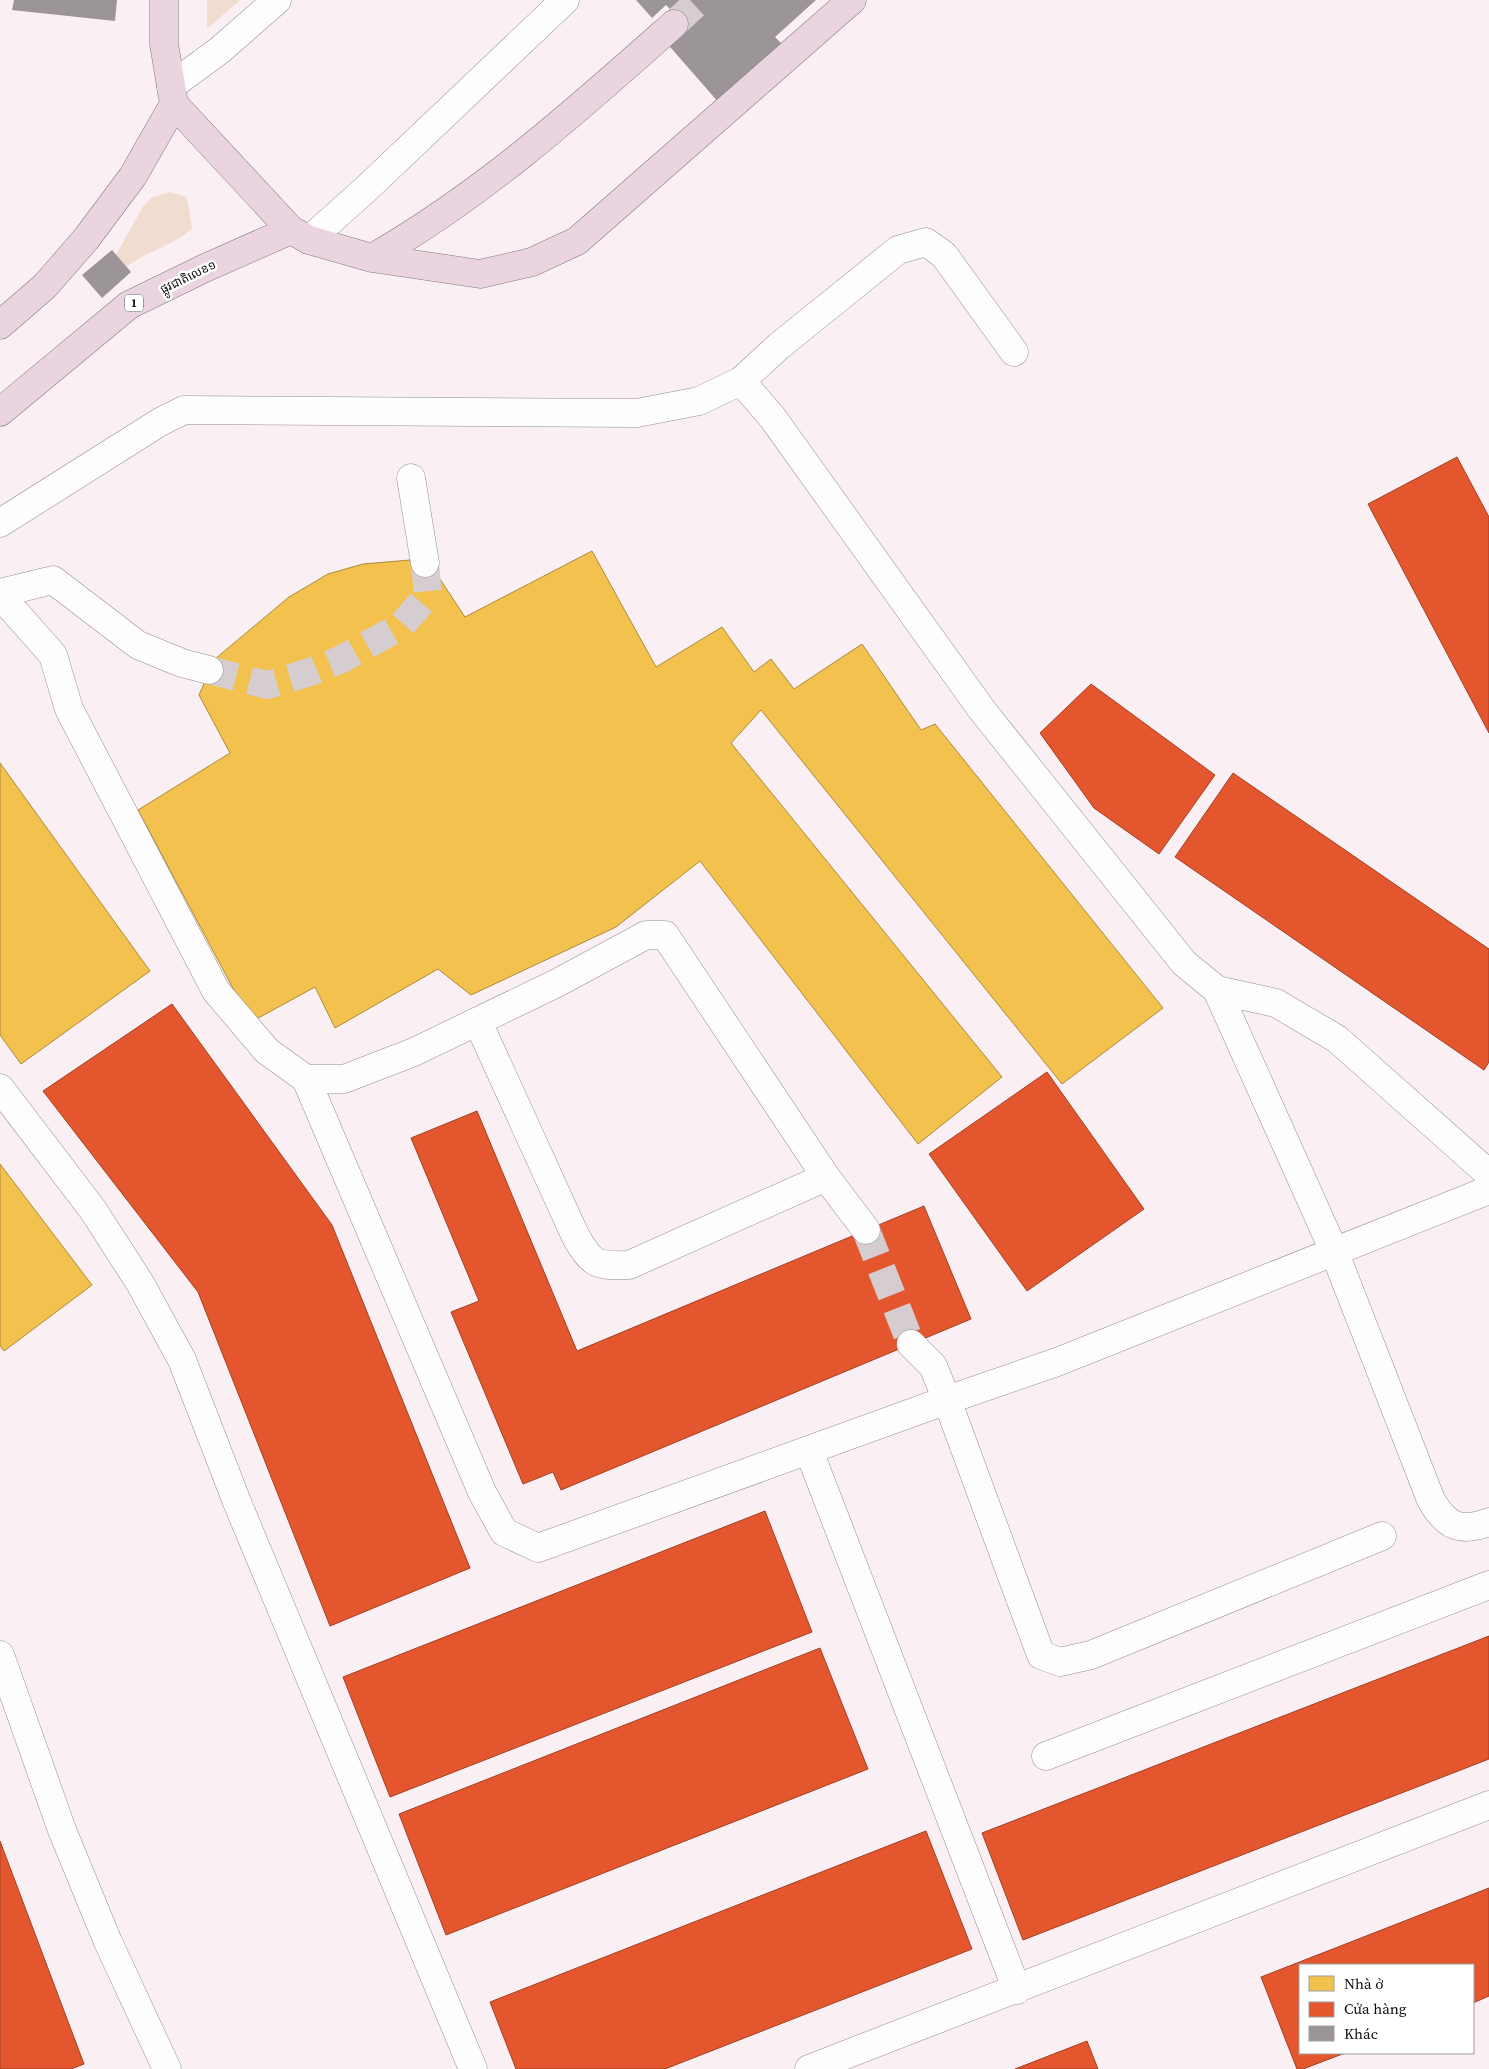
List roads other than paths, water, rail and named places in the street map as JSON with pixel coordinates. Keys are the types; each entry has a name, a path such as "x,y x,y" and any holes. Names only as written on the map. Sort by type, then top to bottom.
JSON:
{"highway":[{"path":"164,0 164,44 172,95 300,235 372,258 480,274 532,262 577,241 852,0"},
{"path":"164,44 178,0"},
{"path":"372,258 450,211 554,130 674,24"},
{"path":"0,325 45,286 86,239 133,176 172,95"},
{"name":"ផ្លូវជាតិលេខ១","path":"0,412 129,305 205,268 300,235"}],"street":[{"path":"172,95 277,0"},
{"path":"300,235 366,189 565,0"},
{"path":"0,523 160,422 184,410 637,413 698,400 741,381 779,346 898,250 926,242 944,255 1014,352"},
{"path":"741,381 772,417 982,710 1184,963 1217,990 1334,1251 1435,1508 1440,1516 1461,1528 1474,1527 1489,1522"},
{"path":"410,478 425,563"},
{"path":"209,670 182,663 138,645 52,580 0,594 53,655 69,709 216,991 267,1051 306,1079 482,1492 504,1532 538,1548 1057,1362 1489,1190"},
{"path":"306,1079 344,1080 414,1052 557,984 646,935 665,935 826,1177 866,1230"},
{"path":"1217,990 1276,1003 1337,1039 1489,1174"},
{"path":"478,1022 575,1235 587,1256 602,1266 629,1266 826,1177"},
{"path":"0,1088 93,1210 140,1283 182,1360 237,1502 473,2069"},
{"path":"911,1344 933,1366 1041,1655 1060,1662 1090,1655 1382,1536"},
{"path":"810,1451 1017,1990"},
{"path":"1046,1756 1489,1585"},
{"path":"0,1655 62,1830 108,1942 166,2069"},
{"path":"808,2069 1017,1990 1489,1805"}],"tunnel":[{"path":"674,24 700,0"},
{"path":"209,670 267,685 310,672 342,659 401,626 428,595 425,563"},
{"path":"866,1230 911,1344"}]}
